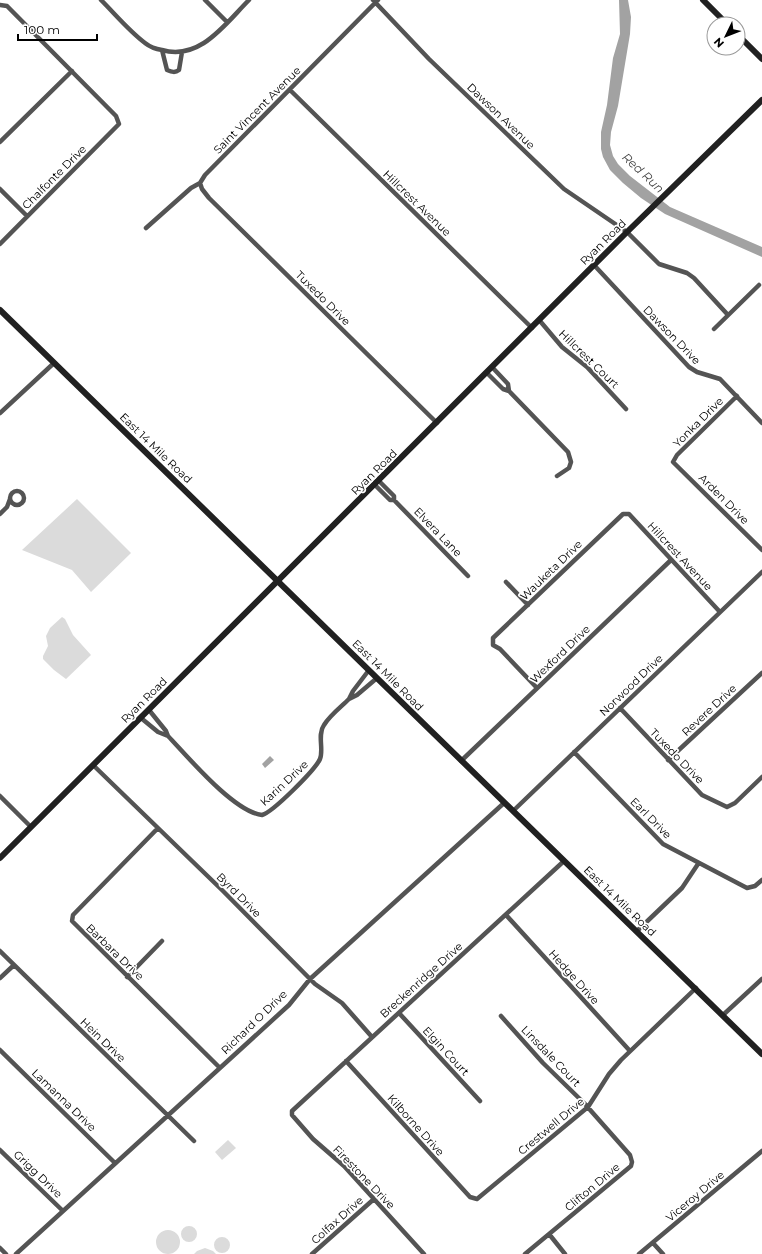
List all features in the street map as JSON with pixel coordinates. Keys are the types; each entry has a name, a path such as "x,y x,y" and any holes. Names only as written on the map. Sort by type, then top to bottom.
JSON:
{"main road":[{"path":"703,0 719,16"},
{"path":"746,43 762,60"},
{"name":"Ryan Road","path":"0,858 438,423 627,232 762,100"},
{"name":"East 14 Mile Road","path":"0,310 762,1054"}],"street":[{"path":"101,0 144,43 162,50 180,52 197,48 204,43 249,0"},
{"path":"205,0 227,22"},
{"name":"Saint Vincent Avenue","path":"146,228 191,188 200,183 204,175 290,90 375,1"},
{"name":"Dawson Avenue","path":"375,1 429,59 551,178 572,196 627,232 658,264 694,278 728,315"},
{"path":"0,6 7,6 72,71 0,142"},
{"path":"162,50 167,70 171,72 179,70 180,52"},
{"name":"Chalfonte Drive","path":"0,244 118,127 119,121 116,116 72,71"},
{"name":"Hillcrest Avenue","path":"290,90 532,328"},
{"name":"Tuxedo Drive","path":"200,183 202,189 209,198 438,423"},
{"path":"0,189 27,216"},
{"name":"Dawson Drive","path":"594,265 689,367 696,372 720,379 762,423"},
{"path":"714,329 758,285"},
{"name":"Hillcrest Court","path":"540,321 562,347 587,367 626,409"},
{"path":"0,413 54,363"},
{"path":"492,367 508,384 510,391 568,452 571,462 566,471 557,476"},
{"path":"487,373 503,389 510,391"},
{"name":"Yonka Drive","path":"673,462 677,455 737,396"},
{"name":"Arden Drive","path":"673,462 762,550"},
{"name":"Elvera Lane","path":"377,483 394,496 394,500 468,576"},
{"path":"0,514 7,507 12,494 15,491 20,491 23,494 23,503 7,507"},
{"path":"10,498 12,503 16,505"},
{"name":"Hillcrest Avenue","path":"626,513 720,612"},
{"name":"Wauketa Drive","path":"537,688 492,643 493,638 626,513"},
{"name":"Wexford Drive","path":"461,761 671,560"},
{"name":"Norwood Drive","path":"513,811 762,572"},
{"path":"506,582 528,605"},
{"name":"Karin Drive","path":"149,710 166,731 168,736 232,800 252,812 262,815 273,809 316,766 321,755 321,732 324,725 349,699 353,691 369,670"},
{"name":"Revere Drive","path":"668,760 762,673"},
{"name":"Karin Drive","path":"349,699 357,695 377,678"},
{"name":"Tuxedo Drive","path":"620,708 702,795 727,807 735,803 762,777"},
{"name":"Karin Drive","path":"141,718 158,732 168,736"},
{"name":"Earl Drive","path":"574,752 663,844 698,864 744,886 750,888 762,880"},
{"name":"Byrd Drive","path":"93,766 158,828 310,979 321,989 342,1003 372,1037"},
{"path":"0,796 31,827"},
{"name":"Richard O Drive","path":"16,1254 289,1005 310,979 504,803"},
{"name":"Barbara Drive","path":"158,828 72,917 73,924 220,1068"},
{"name":"Breckenridge Drive","path":"291,1113 293,1109 564,861"},
{"path":"637,931 682,888 698,864"},
{"name":"Hedge Drive","path":"506,915 630,1051"},
{"path":"127,977 162,941"},
{"name":"Hein Drive","path":"0,951 194,1141"},
{"path":"0,978 14,965"},
{"path":"723,1015 762,979"},
{"name":"Crestwell Drive","path":"474,1200 479,1198 588,1107 609,1074 630,1051 696,988"},
{"name":"Elgin Court","path":"399,1013 480,1101"},
{"name":"Linsdale Court","path":"501,1016 543,1064 588,1107"},
{"name":"Lamanna Drive","path":"0,1050 115,1163"},
{"name":"Kilborne Drive","path":"346,1061 474,1200"},
{"name":"Clifton Drive","path":"525,1254 632,1164 630,1155 588,1107"},
{"name":"Firestone Drive","path":"291,1113 313,1139 344,1166 424,1254"},
{"name":"Grigg Drive","path":"0,1150 63,1211"},
{"name":"Viceroy Drive","path":"639,1254 762,1151"},
{"name":"Colfax Drive","path":"312,1254 374,1199"},
{"path":"549,1234 565,1254"},
{"path":"653,1243 663,1254"},
{"path":"0,1248 6,1254"}],"shaded area":[{"name":"Red Run","path":"619,0 628,0 631,17 630,34 618,106 611,132 610,145 613,156 618,164 630,176 670,207 762,247 762,257 665,214 641,198 610,170 603,157 601,149 601,132 607,105 613,58 620,34"},
{"path":"77,499 131,553 91,592 72,570 22,550"},
{"path":"62,617 65,619 73,635 91,655 66,679 43,659 48,646 46,636 50,628"},
{"path":"270,756 274,760 265,768 262,764"},
{"path":"228,1140 236,1148 222,1160 215,1152"},
{"path":"189,1226 195,1228 197,1234 195,1240 189,1242 183,1240 181,1234 183,1228"},
{"path":"168,1230 177,1233 180,1242 177,1251 168,1254 159,1251 156,1242 159,1233"},
{"path":"222,1237 229,1242 230,1245 225,1252 222,1253 215,1248 214,1245 219,1238"},
{"path":"205,1248 216,1254 194,1254 197,1251"}]}
